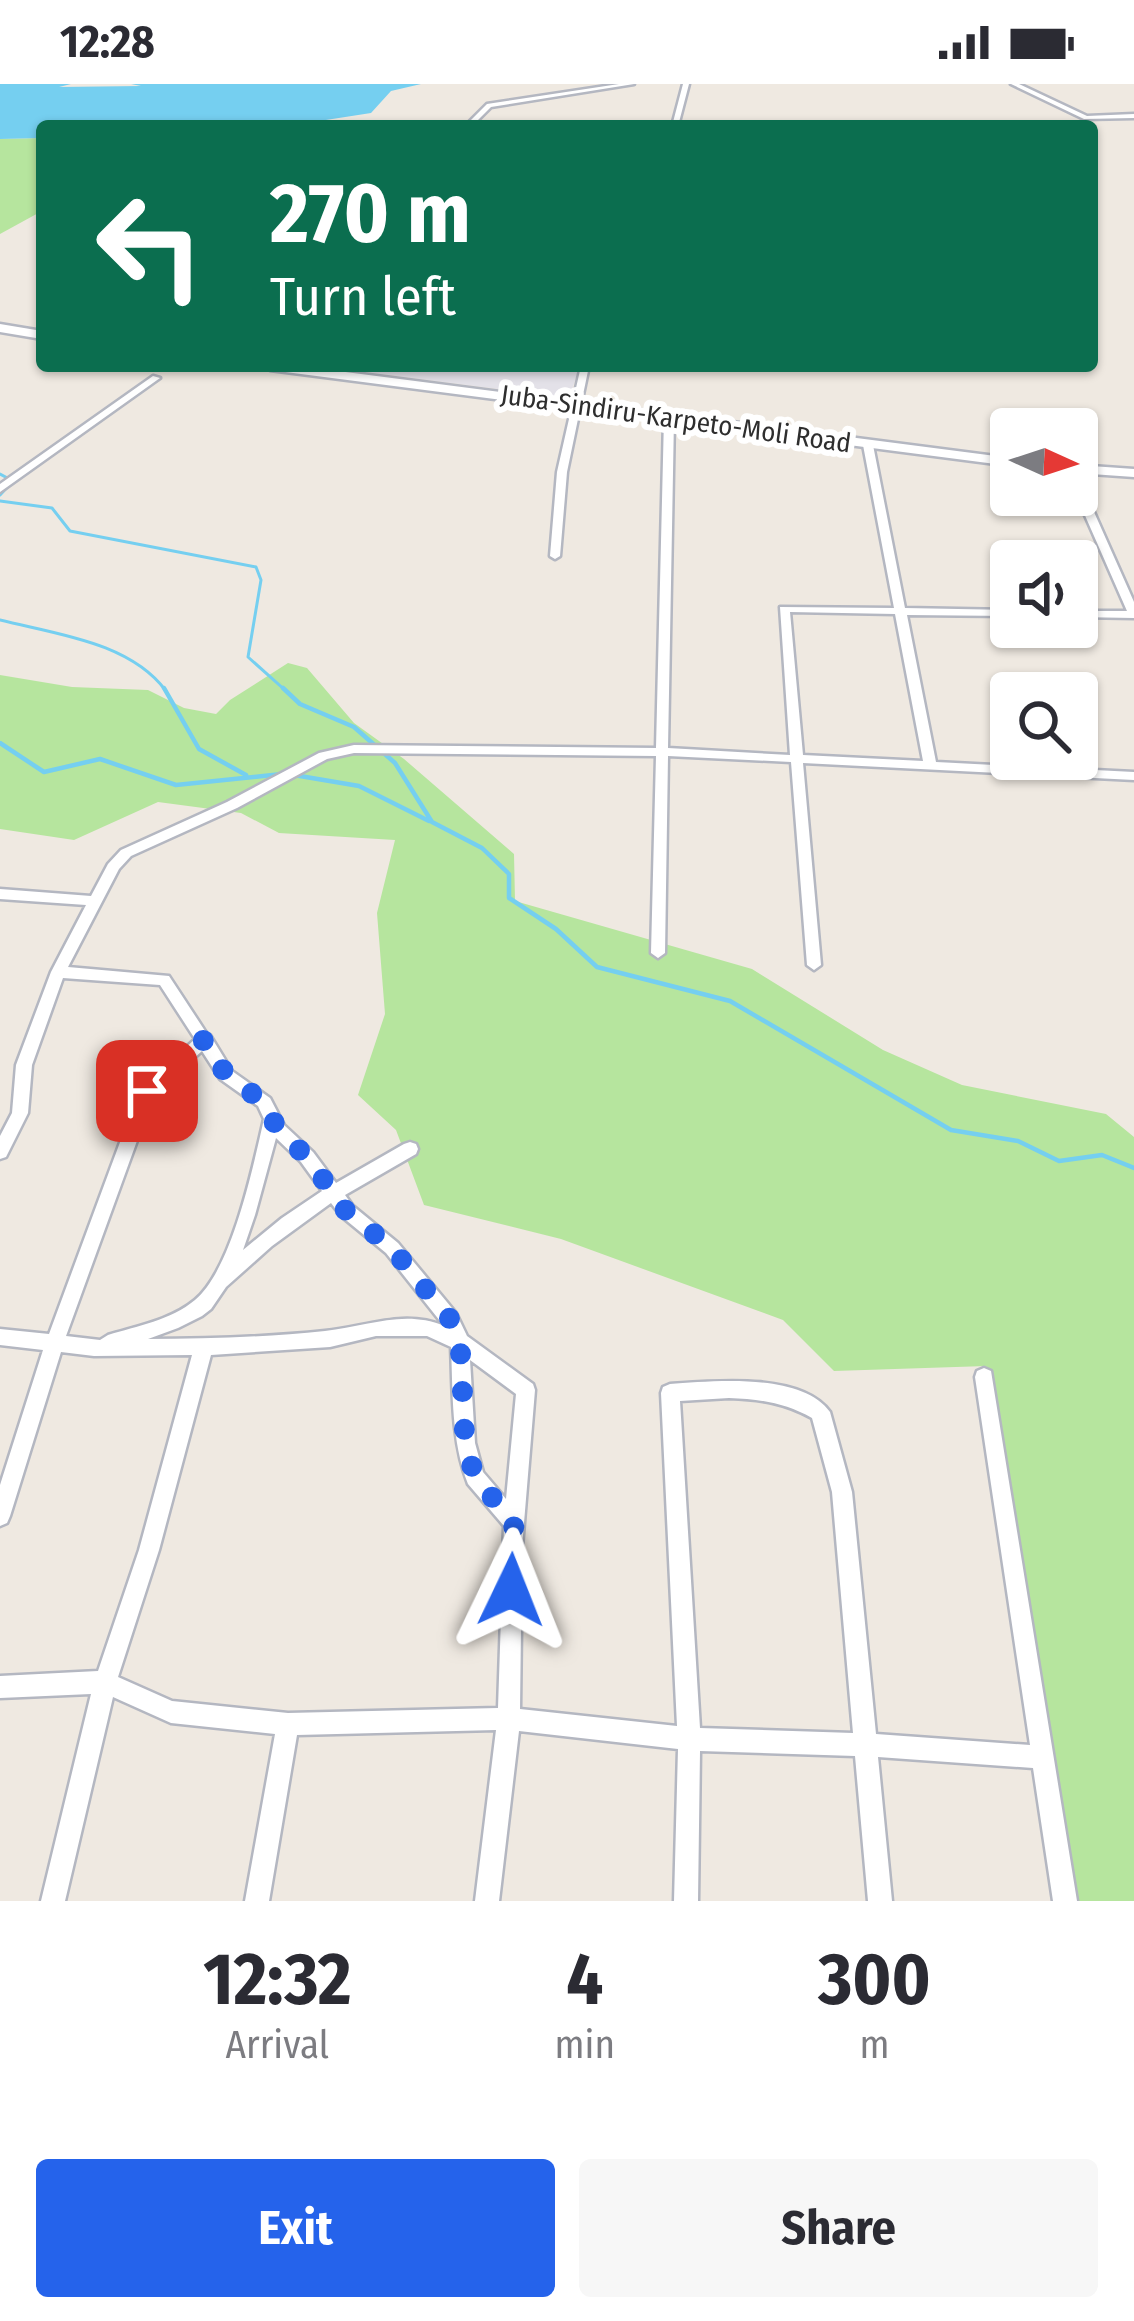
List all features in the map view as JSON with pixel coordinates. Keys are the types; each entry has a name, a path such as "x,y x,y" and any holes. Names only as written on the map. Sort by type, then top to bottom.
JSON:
{"main road":[{"path":"0,328 36,334"},
{"name":"Juba-Sindiru-Karpeto-Moli Road","path":"340,372 990,460"},
{"path":"1098,470 1134,473"}],"street":[{"path":"474,120 489,105 631,84"},
{"path":"677,120 686,84"},
{"path":"1014,84 1086,118 1134,116"},
{"path":"555,556 573,405 583,372"},
{"path":"0,489 155,378"},
{"path":"658,953 669,418"},
{"path":"868,445 930,763"},
{"path":"1091,516 1134,615 1098,614"},
{"path":"814,965 784,609 990,614"},
{"path":"0,1152 20,1113 24,1065 58,972 113,867 126,853 232,806 323,756 354,749 430,747 661,752 1134,776"},
{"path":"0,894 97,901"},
{"path":"58,972 164,980 226,1075 264,1102 278,1130 307,1157 346,1211 392,1248 450,1319 460,1342 465,1443 475,1477 514,1523"},
{"path":"0,1516 54,1345 147,1091 205,1039"},
{"path":"222,1282 261,1169 273,1116"},
{"path":"94,1348 162,1326 202,1306 262,1240 332,1191 410,1149"},
{"path":"0,1337 94,1348 204,1347 330,1339 376,1328 428,1328 460,1342 526,1390 514,1523 509,1719 487,1901"},
{"path":"53,1901 105,1682 149,1550 204,1347"},
{"path":"984,1377 1064,1901"},
{"path":"686,1901 689,1739 670,1393 735,1390 791,1393 820,1412 842,1492 880,1901"},
{"path":"0,1687 105,1682 171,1712 288,1724 509,1719 689,1739 1042,1757"},
{"path":"256,1901 288,1724"}],"shaded area":[{"path":"365,372 578,372 569,398"}],"green space":[{"path":"36,138 36,214 0,234 0,139"},
{"path":"288,663 307,668 354,723 404,759 514,854 515,901 752,969 883,1050 962,1085 1106,1114 1134,1137 1134,1901 1065,1901 986,1366 834,1371 783,1320 561,1239 424,1205 396,1130 358,1095 385,1014 377,913 395,840 279,833 241,813 158,802 74,840 0,829 0,675 72,687 148,690 184,708 216,714"}],"water":[{"path":"0,84 421,84 391,91 371,113 326,120 36,120 36,138 0,139"}],"waterway":[{"path":"0,474 13,481 0,495"},
{"path":"0,501 52,508 70,531 256,567 261,580 248,657 286,691"},
{"path":"0,620 112,651 151,674 165,690"},
{"path":"283,688 300,704 354,727 395,763 432,822 482,848 509,874 509,898 556,929 597,967 730,1001 951,1130 1018,1141 1059,1161 1102,1155 1134,1168"},
{"path":"165,690 199,749 246,775"},
{"path":"0,743 44,772 100,759 176,785 282,774"},
{"path":"294,775 359,786 429,821"}],"route":[{"path":"147,1091 205,1039 226,1075 264,1102 278,1130 307,1157 346,1211 392,1248 450,1319 460,1342 465,1443 475,1477 514,1523 511,1590"}]}
